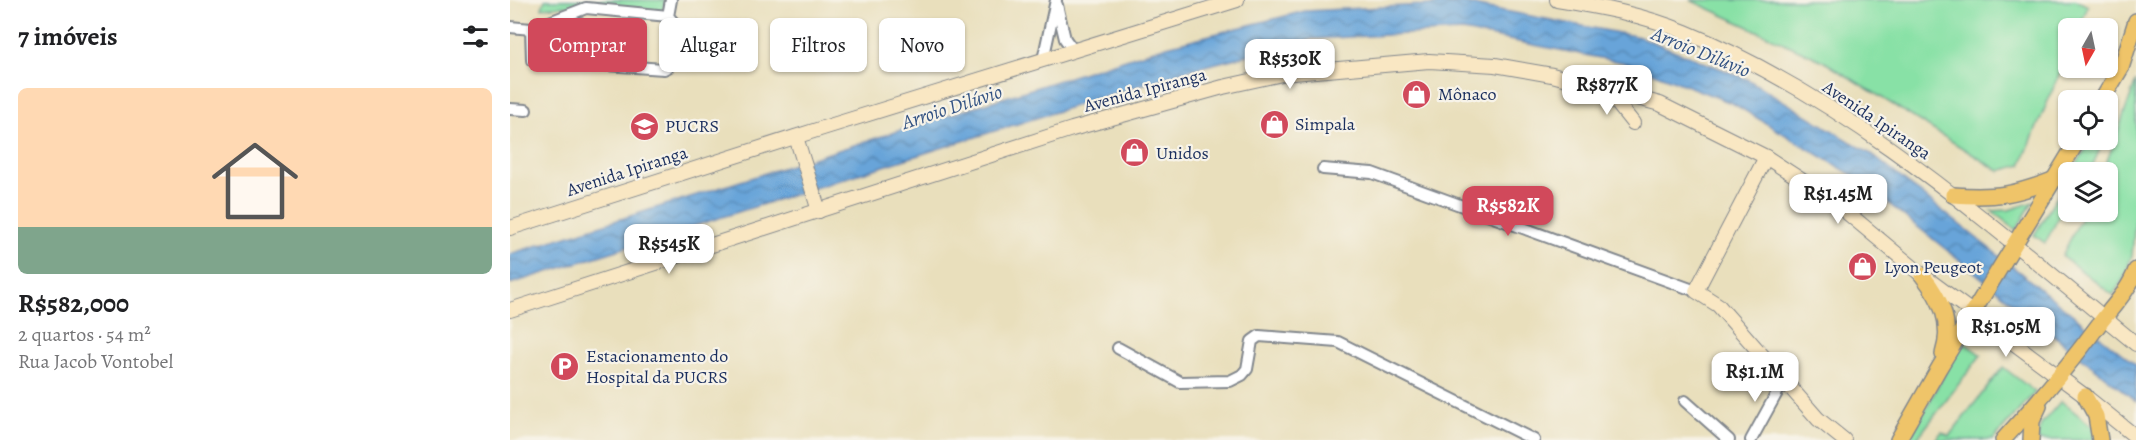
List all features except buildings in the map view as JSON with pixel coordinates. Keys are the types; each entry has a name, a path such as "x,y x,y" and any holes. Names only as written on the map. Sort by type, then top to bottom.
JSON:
{"main road":[{"name":"Avenida Ipiranga","path":"510,228 1237,0"},
{"name":"Avenida Ipiranga","path":"1557,0 1613,9 1683,31 1748,60 1875,136 1953,195 2010,252 2101,323 2136,344"},
{"path":"2108,90 2121,68 2136,21"},
{"name":"Avenida Ipiranga","path":"510,310 1072,129 1223,87 1282,74 1429,61 1495,64 1552,75 1642,98 1674,110 1766,157 1832,200 1922,275 2085,396 2136,437"},
{"path":"1606,89 1633,123"},
{"path":"1657,117 1674,110"},
{"path":"796,137 819,212"},
{"path":"1898,440 1972,313 2072,150"},
{"path":"1766,157 1696,291 1718,304 1818,418 1844,440"},
{"path":"1953,195 2005,196 2055,179"},
{"path":"2003,440 2046,393 2117,303 2133,279 2136,270"},
{"path":"1922,275 1938,295 1946,319 1946,345 1939,368"},
{"path":"2117,303 2136,289"},
{"path":"2031,440 2032,421 2046,393"},
{"path":"2085,396 2096,416 2100,440"}],"street":[{"path":"668,16 671,0"},
{"path":"1056,1 1065,39 1074,51"},
{"path":"1043,60 1056,1"},
{"path":"561,18 586,9 668,16 681,31 668,67 647,68"},
{"path":"510,27 528,29"},
{"path":"510,109 526,110"},
{"path":"1323,170 1372,172 1696,291"},
{"path":"1118,348 1180,382 1230,381 1242,375 1247,369 1252,341 1259,336 1338,342 1520,437 1534,440"},
{"path":"1750,440 1784,380"},
{"path":"1685,401 1729,440"}],"green space":[{"path":"545,0 665,0 663,11 585,4 542,8"},
{"path":"1690,0 2076,0 2088,6 2083,18 2058,18 2058,77 2021,165 1999,171 1823,61"},
{"path":"2136,81 2136,211 2132,255 2124,278 2113,295 2062,256 2079,222 2118,222 2118,162 2107,162 2111,150 2118,150 2118,131"},
{"path":"2085,150 2099,150 2094,162 2078,162"},
{"path":"2058,195 2058,219 2045,243 2034,235"},
{"path":"2033,202 2016,230 1992,211 2009,210"},
{"path":"1962,341 1981,355 1916,440 1909,440"},
{"path":"2003,367 2035,392 1993,440 1935,440 1942,432 1949,436"},
{"path":"2061,401 2093,427 2094,440 2037,440 2041,424"}],"water":[{"name":"Arroio Dilúvio","path":"1463,3 1640,37 1747,79 1871,154 2136,365 2136,401 1854,176 1734,104 1631,64 1463,31 1312,39 1185,71 510,284 510,254 1167,46 1305,11"}],"place":[{"name":"Mônaco","path":"1417,94"},
{"name":"Simpala","path":"1274,124"},
{"name":"PUCRS","path":"644,126"},
{"name":"Unidos","path":"1135,153"},
{"name":"Lyon Peugeot","path":"1863,267"},
{"name":"Estacionamento do Hospital da PUCRS","path":"565,366"}]}
